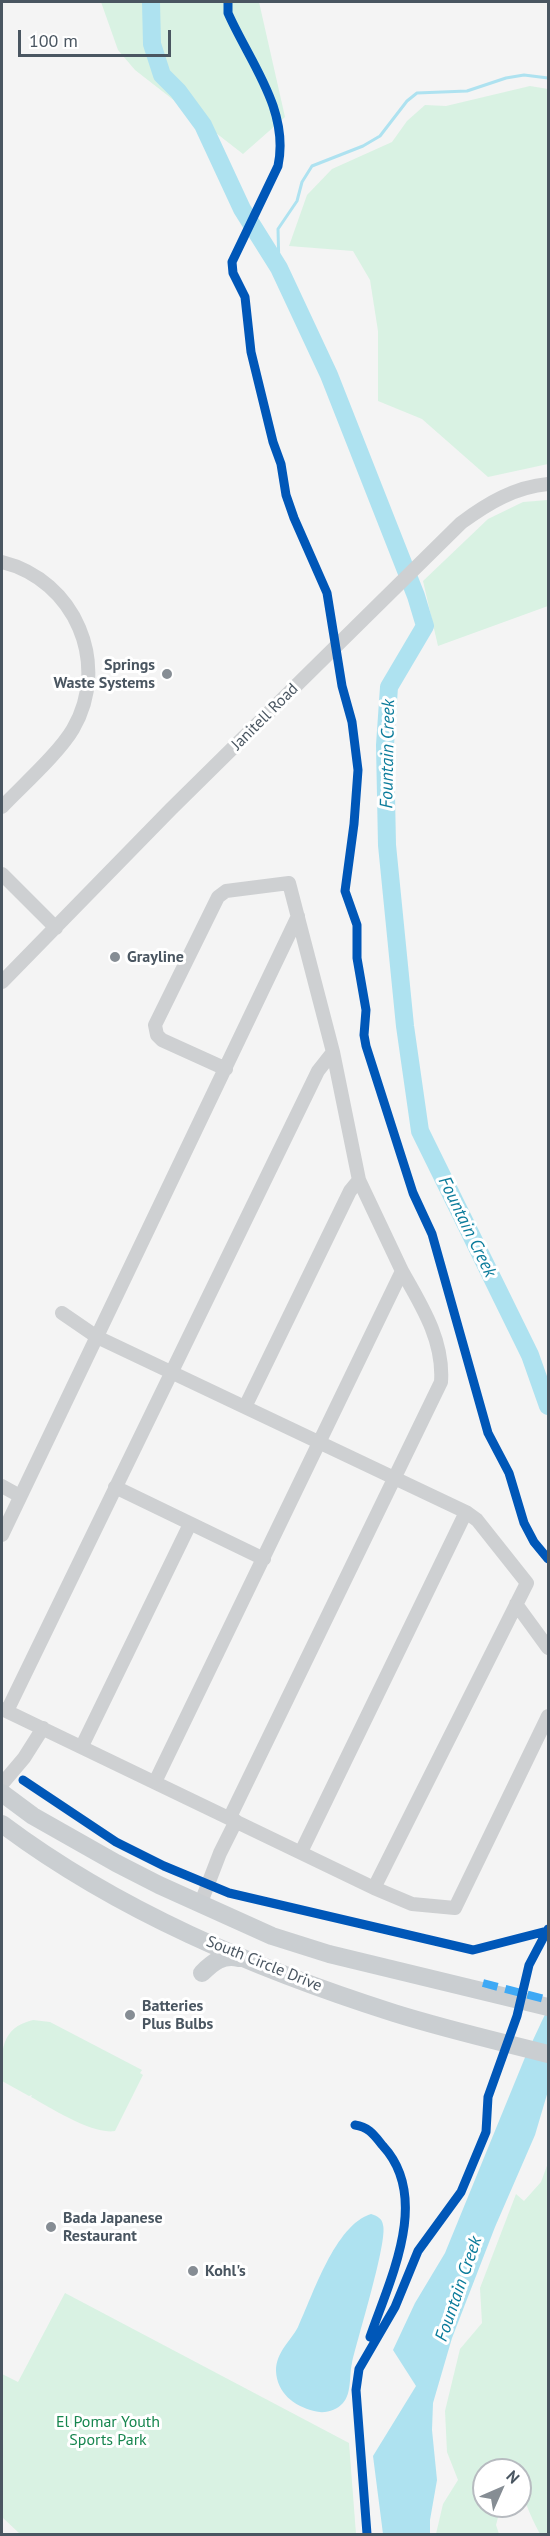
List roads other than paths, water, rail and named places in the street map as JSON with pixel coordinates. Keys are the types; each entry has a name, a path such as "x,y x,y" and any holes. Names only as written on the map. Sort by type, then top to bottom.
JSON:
{"main road":[{"name":"South Circle Drive","path":"2,1793 63,1834 159,1885 272,1936 313,1949 549,2007"},
{"name":"South Circle Drive","path":"2,1824 77,1876 184,1931 250,1961 350,1998 549,2054"},
{"path":"2,1842 35,1849"},
{"path":"184,1931 203,1957 202,1973 213,1962 227,1957 250,1961"}],"street":[{"name":"Janitell Road","path":"2,982 461,523 503,496 533,486 549,484"},
{"path":"2,562 26,571 54,590 64,600 81,630 90,669 85,701 73,731 2,807"},
{"path":"2,874 56,928"},
{"path":"200,1905 233,1819 441,1382 433,1327 402,1271 359,1180 333,1052 289,883 221,893 155,1025 157,1035 162,1040 226,1069"},
{"path":"2,1535 298,916"},
{"path":"333,1052 318,1071 4,1710 374,1888 412,1904 455,1908 549,1716"},
{"path":"245,1407 350,1191 359,1180"},
{"path":"155,1782 402,1271"},
{"path":"62,1313 97,1337 466,1512 477,1520 527,1583 374,1888"},
{"path":"2,1486 20,1496"},
{"path":"115,1487 264,1559"},
{"path":"301,1852 466,1512"},
{"path":"82,1746 190,1524"},
{"path":"516,1604 549,1648"},
{"path":"2,1784 24,1758 43,1728"}],"water":[{"path":"548,2008 548,2091 535,2135 495,2227 452,2338 433,2403 432,2430 437,2480 430,2534 383,2534 373,2456 416,2386 393,2350 415,2303 445,2253 526,2055"},
{"path":"371,2214 382,2221 383,2235 377,2270 352,2363 348,2394 343,2403 333,2410 322,2412 307,2409 293,2402 283,2392 277,2379 278,2358 298,2327 318,2280 336,2246 358,2221"}],"waterway":[{"name":"Fountain Creek","path":"151,2 152,44 162,75 178,91 203,125 242,209 279,268 329,375 416,596 425,626 389,687 385,745 387,845 405,1026 420,1131 530,1355 548,1406"},
{"path":"279,268 278,229 297,201 302,182 312,166 363,146 380,136 407,101 417,93 467,91 506,78 524,75 548,78"}],"place":[{"name":"Springs Waste Systems","path":"167,674"},
{"name":"Grayline","path":"115,957"},
{"name":"Batteries Plus Bulbs","path":"130,2015"},
{"name":"Bada Japanese Restaurant","path":"51,2227"},
{"name":"Kohl's","path":"193,2271"}],"park label":[{"name":"El Pomar Youth Sports Park","path":"108,2431"}]}
